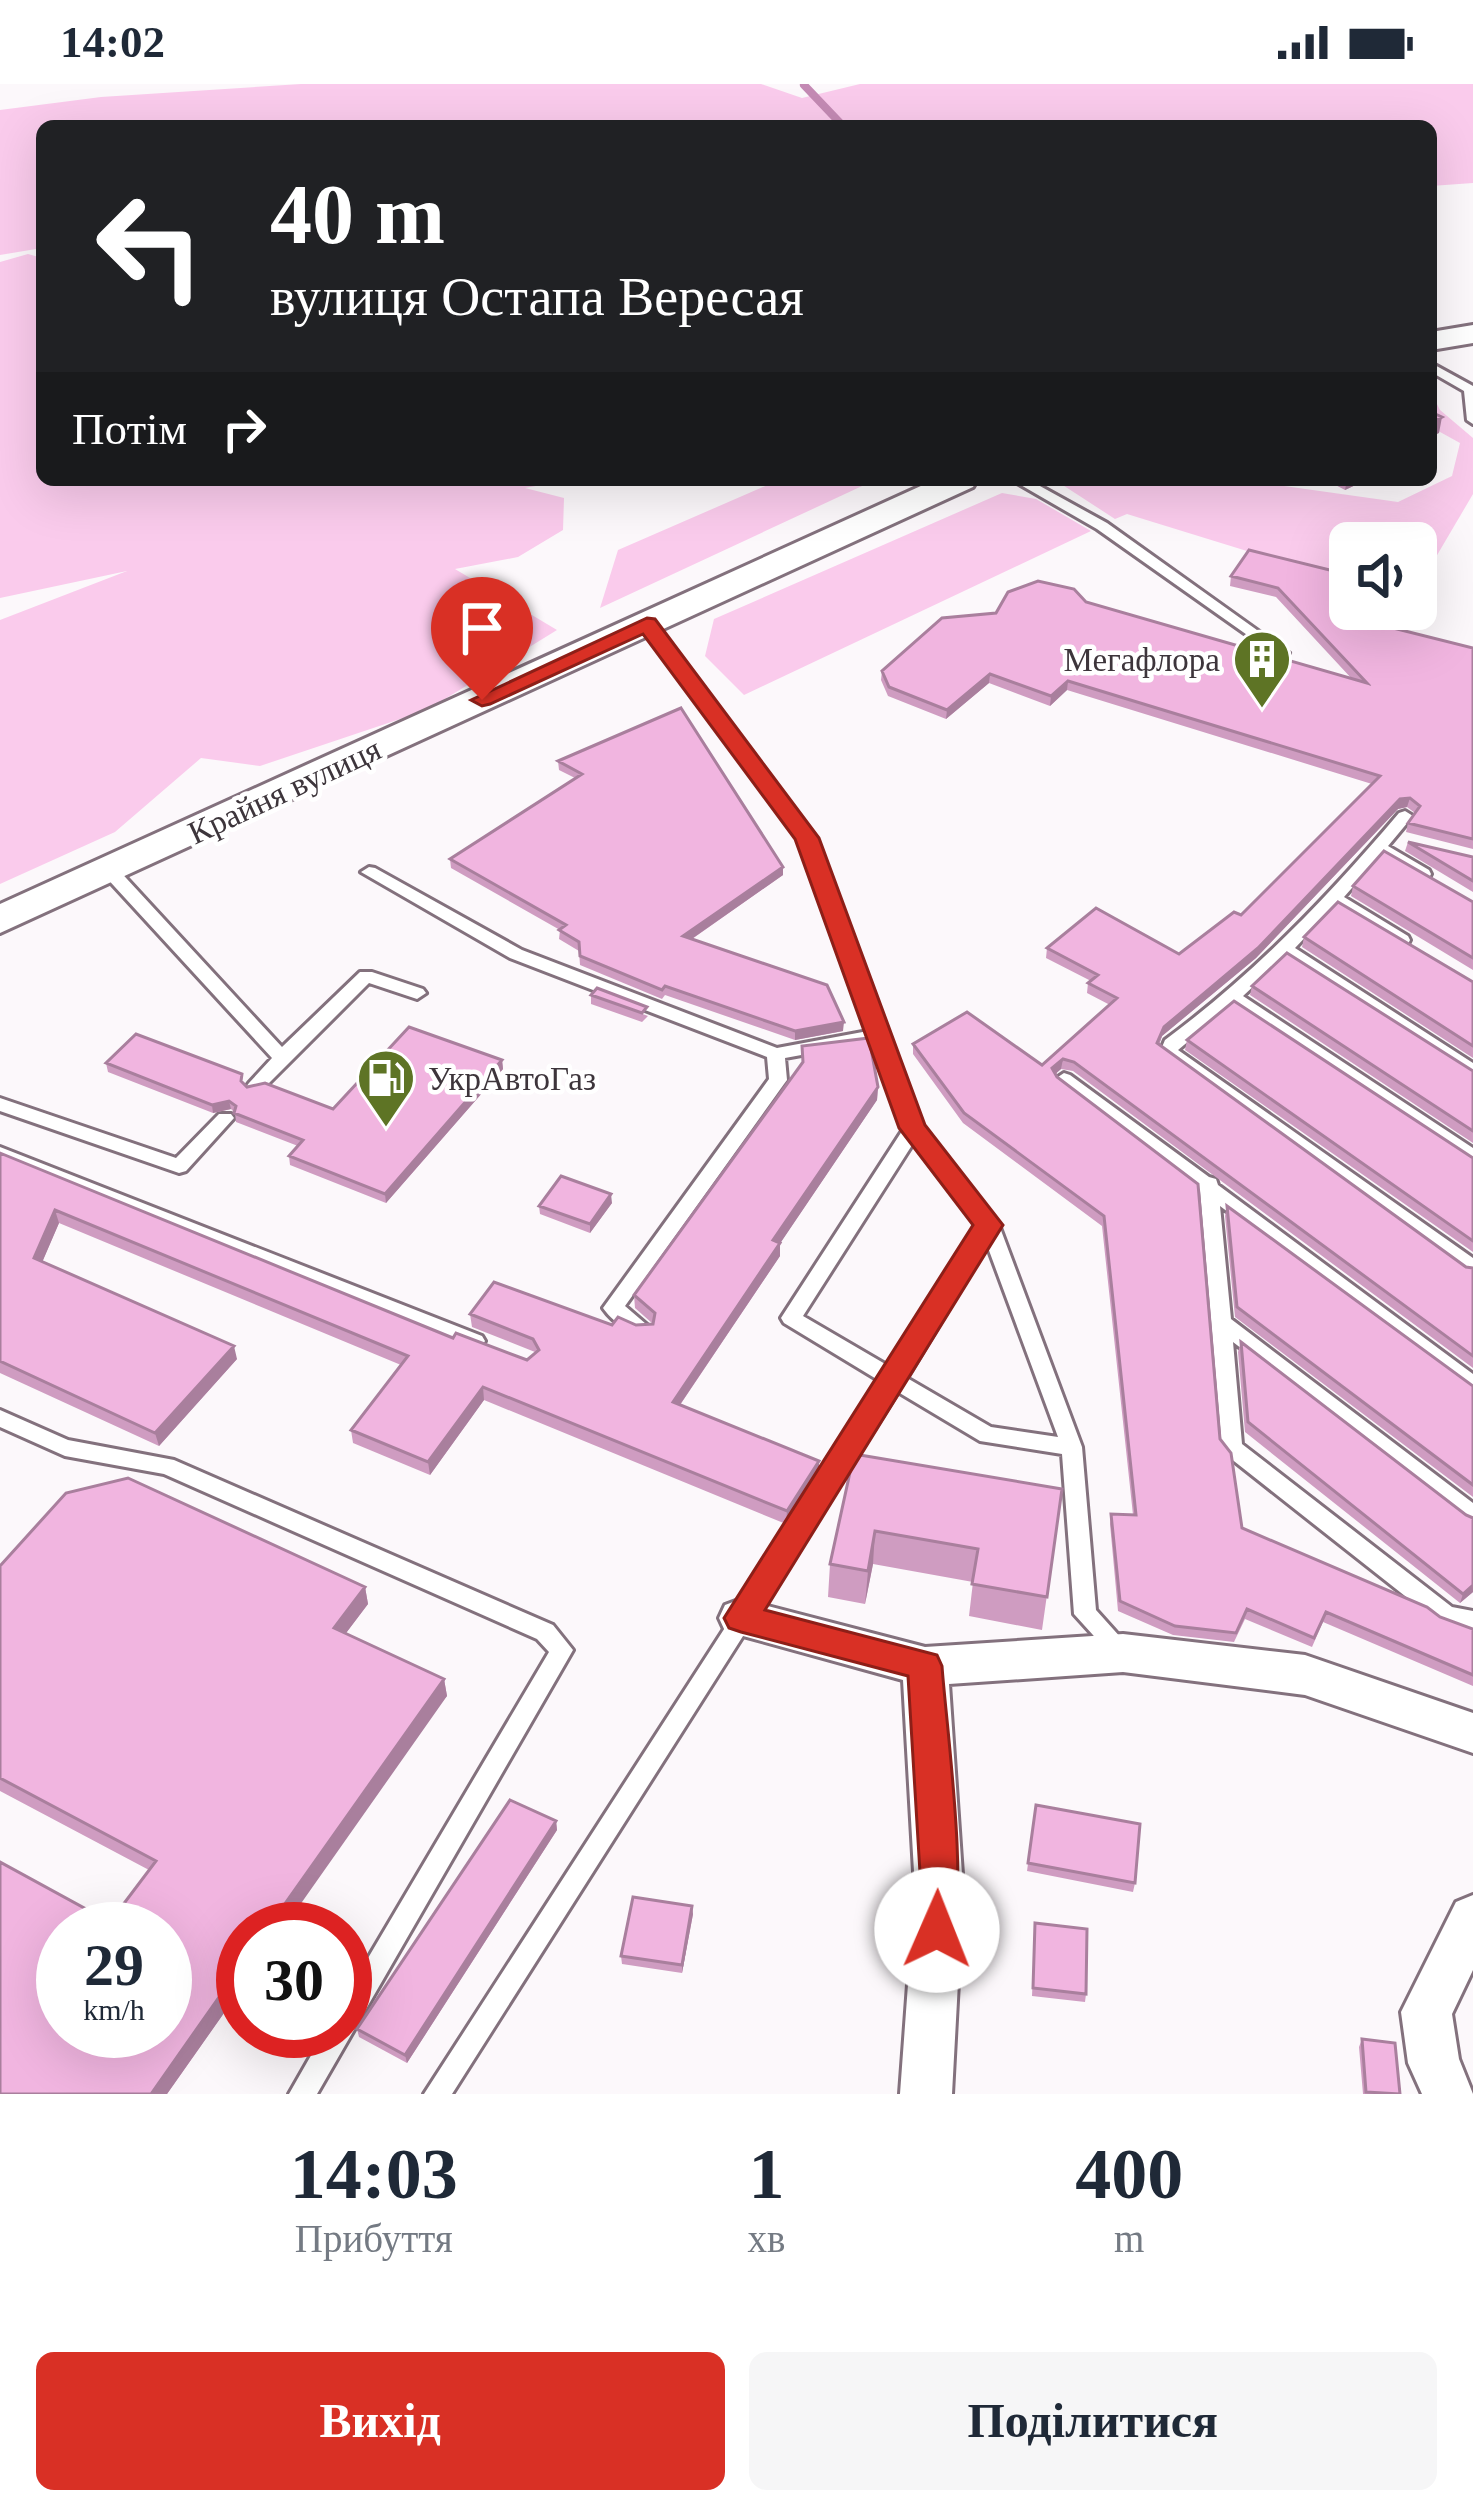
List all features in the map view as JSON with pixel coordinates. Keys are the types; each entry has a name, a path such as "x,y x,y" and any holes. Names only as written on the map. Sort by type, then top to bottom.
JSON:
{"street":[{"path":"1437,339 1473,334"},
{"name":"Крайня вулиця","path":"0,920 948,486"},
{"path":"741,1618 925,1666 1123,1653 1305,1675 1473,1733"},
{"path":"925,1666 939,1889 926,2094"},
{"path":"1449,2094 1434,2063 1426,2012 1473,1918"}],"lane":[{"path":"1437,370 1472,390 1473,420"},
{"path":"1029,486 1102,526 1282,653"},
{"path":"647,624 806,838 913,1128 989,1225 1072,1447 1085,1614 1123,1653"},
{"path":"1405,816 1286,950 1235,999 1171,1044 1169,1052 1473,1268"},
{"path":"1383,842 1408,842"},
{"path":"1383,842 1435,881"},
{"path":"110,870 282,1058"},
{"path":"369,872 516,954 776,1054 879,1035"},
{"path":"1334,898 1413,947"},
{"path":"1286,950 1473,1071"},
{"path":"255,1087 367,976 417,993"},
{"path":"1235,999 1473,1156"},
{"path":"643,1330 613,1308 778,1079 776,1054"},
{"path":"1064,1079 1473,1385"},
{"path":"0,1104 179,1166 225,1118"},
{"path":"913,1128 790,1318 987,1435 1072,1447"},
{"path":"0,1154 504,1352"},
{"path":"1209,1184 1232,1448 1446,1615 1473,1620"},
{"path":"437,2094 894,1382 989,1225"},
{"path":"1221,1322 1473,1515"},
{"path":"0,1418 65,1448 167,1466 545,1632 562,1650 372,1975"},
{"path":"302,2094 323,2058"}],"shaded area":[{"path":"301,84 761,84 802,98 860,84 1473,84 1473,183 1437,186 1437,120 36,120 36,249 0,255 0,110 101,97"},
{"path":"36,256 36,486 536,486 525,488 564,498 563,530 518,557 455,569 557,630 427,710 260,766 201,758 115,832 0,884 0,620 127,571 0,598 0,262"},
{"path":"1437,404 1473,438 1473,494 1437,555 1437,522 1329,522 1329,577 1127,514 1115,519 1064,486 1285,486 1398,502 1452,476 1460,443 1437,430"},
{"path":"765,486 862,486 600,608 618,550"},
{"path":"1002,493 1036,499 1091,531 744,695 705,656 714,619"}],"building":[{"path":"1249,550 1329,570 1329,630 1401,630 1473,648 1473,839 1408,823 1420,806 1410,798 1400,799 1258,948 1164,1027 1157,1043 1473,1268 1473,1356 1074,1062 1063,1059 1052,1068 1057,1077 1198,1184 1220,1439 1231,1453 1242,1528 1473,1629 1473,1675 1326,1612 1314,1638 1247,1609 1236,1633 1175,1626 1120,1601 1111,1514 1136,1515 1104,1216 964,1113 913,1044 967,1012 1042,1065 1117,998 1088,983 1098,975 1047,948 1096,908 1179,954 1234,912 1241,915 1380,776 1068,681 1051,696 990,674 947,710 889,687 882,671 942,618 996,613 1008,592 1038,581 1074,589 1086,602 1367,683 1278,588 1231,576"},
{"path":"681,708 783,867 683,936 827,985 844,1022 795,1031 665,986 662,990 580,956 579,942 559,930 566,925 450,859 582,774 558,761"},
{"path":"1408,842 1473,857 1473,881"},
{"path":"1384,851 1473,902 1473,958 1353,886"},
{"path":"1338,902 1473,982 1473,1046 1304,937"},
{"path":"1287,953 1473,1071 1473,1131 1252,986"},
{"path":"597,988 647,1007 642,1013 591,995"},
{"path":"1234,1001 1473,1158 1473,1241 1187,1040"},
{"path":"409,1027 502,1060 385,1194 289,1156 303,1140 234,1113 236,1106 229,1101 212,1105 106,1063 136,1034 242,1074 247,1087 265,1083 333,1109"},
{"path":"869,1038 878,1087 773,1240 780,1243 673,1402 819,1461 787,1511 483,1387 428,1462 351,1430 408,1356 55,1210 34,1258 234,1346 155,1433 0,1361 0,1153 453,1338 456,1333 527,1360 539,1350 533,1339 470,1314 494,1282 612,1325 618,1317 636,1325 653,1324 655,1313 634,1295 803,1062 802,1046"},
{"path":"561,1176 611,1194 590,1224 539,1206"},
{"path":"1227,1206 1473,1386 1473,1485 1237,1307"},
{"path":"1241,1342 1473,1518 1473,1585 1463,1594 1248,1422"},
{"path":"854,1454 1062,1489 1047,1597 972,1584 978,1549 875,1531 868,1571 830,1564"},
{"path":"128,1478 365,1587 334,1628 444,1679 286,1902 216,1902 216,2001 192,2036 192,1902 125,1902 156,1861 0,1778 0,1566 66,1493"},
{"path":"510,1800 556,1821 405,2055 372,2037 372,2007"},
{"path":"1036,1805 1140,1824 1135,1883 1028,1863"},
{"path":"0,1862 73,1902 36,1902 36,2058 176,2058 151,2094 0,2094"},
{"path":"633,1897 692,1906 682,1965 621,1956"},
{"path":"1035,1923 1087,1929 1086,1994 1033,1988"},
{"path":"1362,2039 1395,2043 1400,2094 1366,2092"}],"waterway":[{"path":"804,85 837,120"}],"place":[{"name":"Мегафлора","path":"1262,710"},
{"name":"УкрАвтоГаз","path":"386,1129"}],"route":[{"path":"482,700 647,624 806,838 913,1128 989,1225 741,1618 925,1666 939,1889 937,1930"}]}
